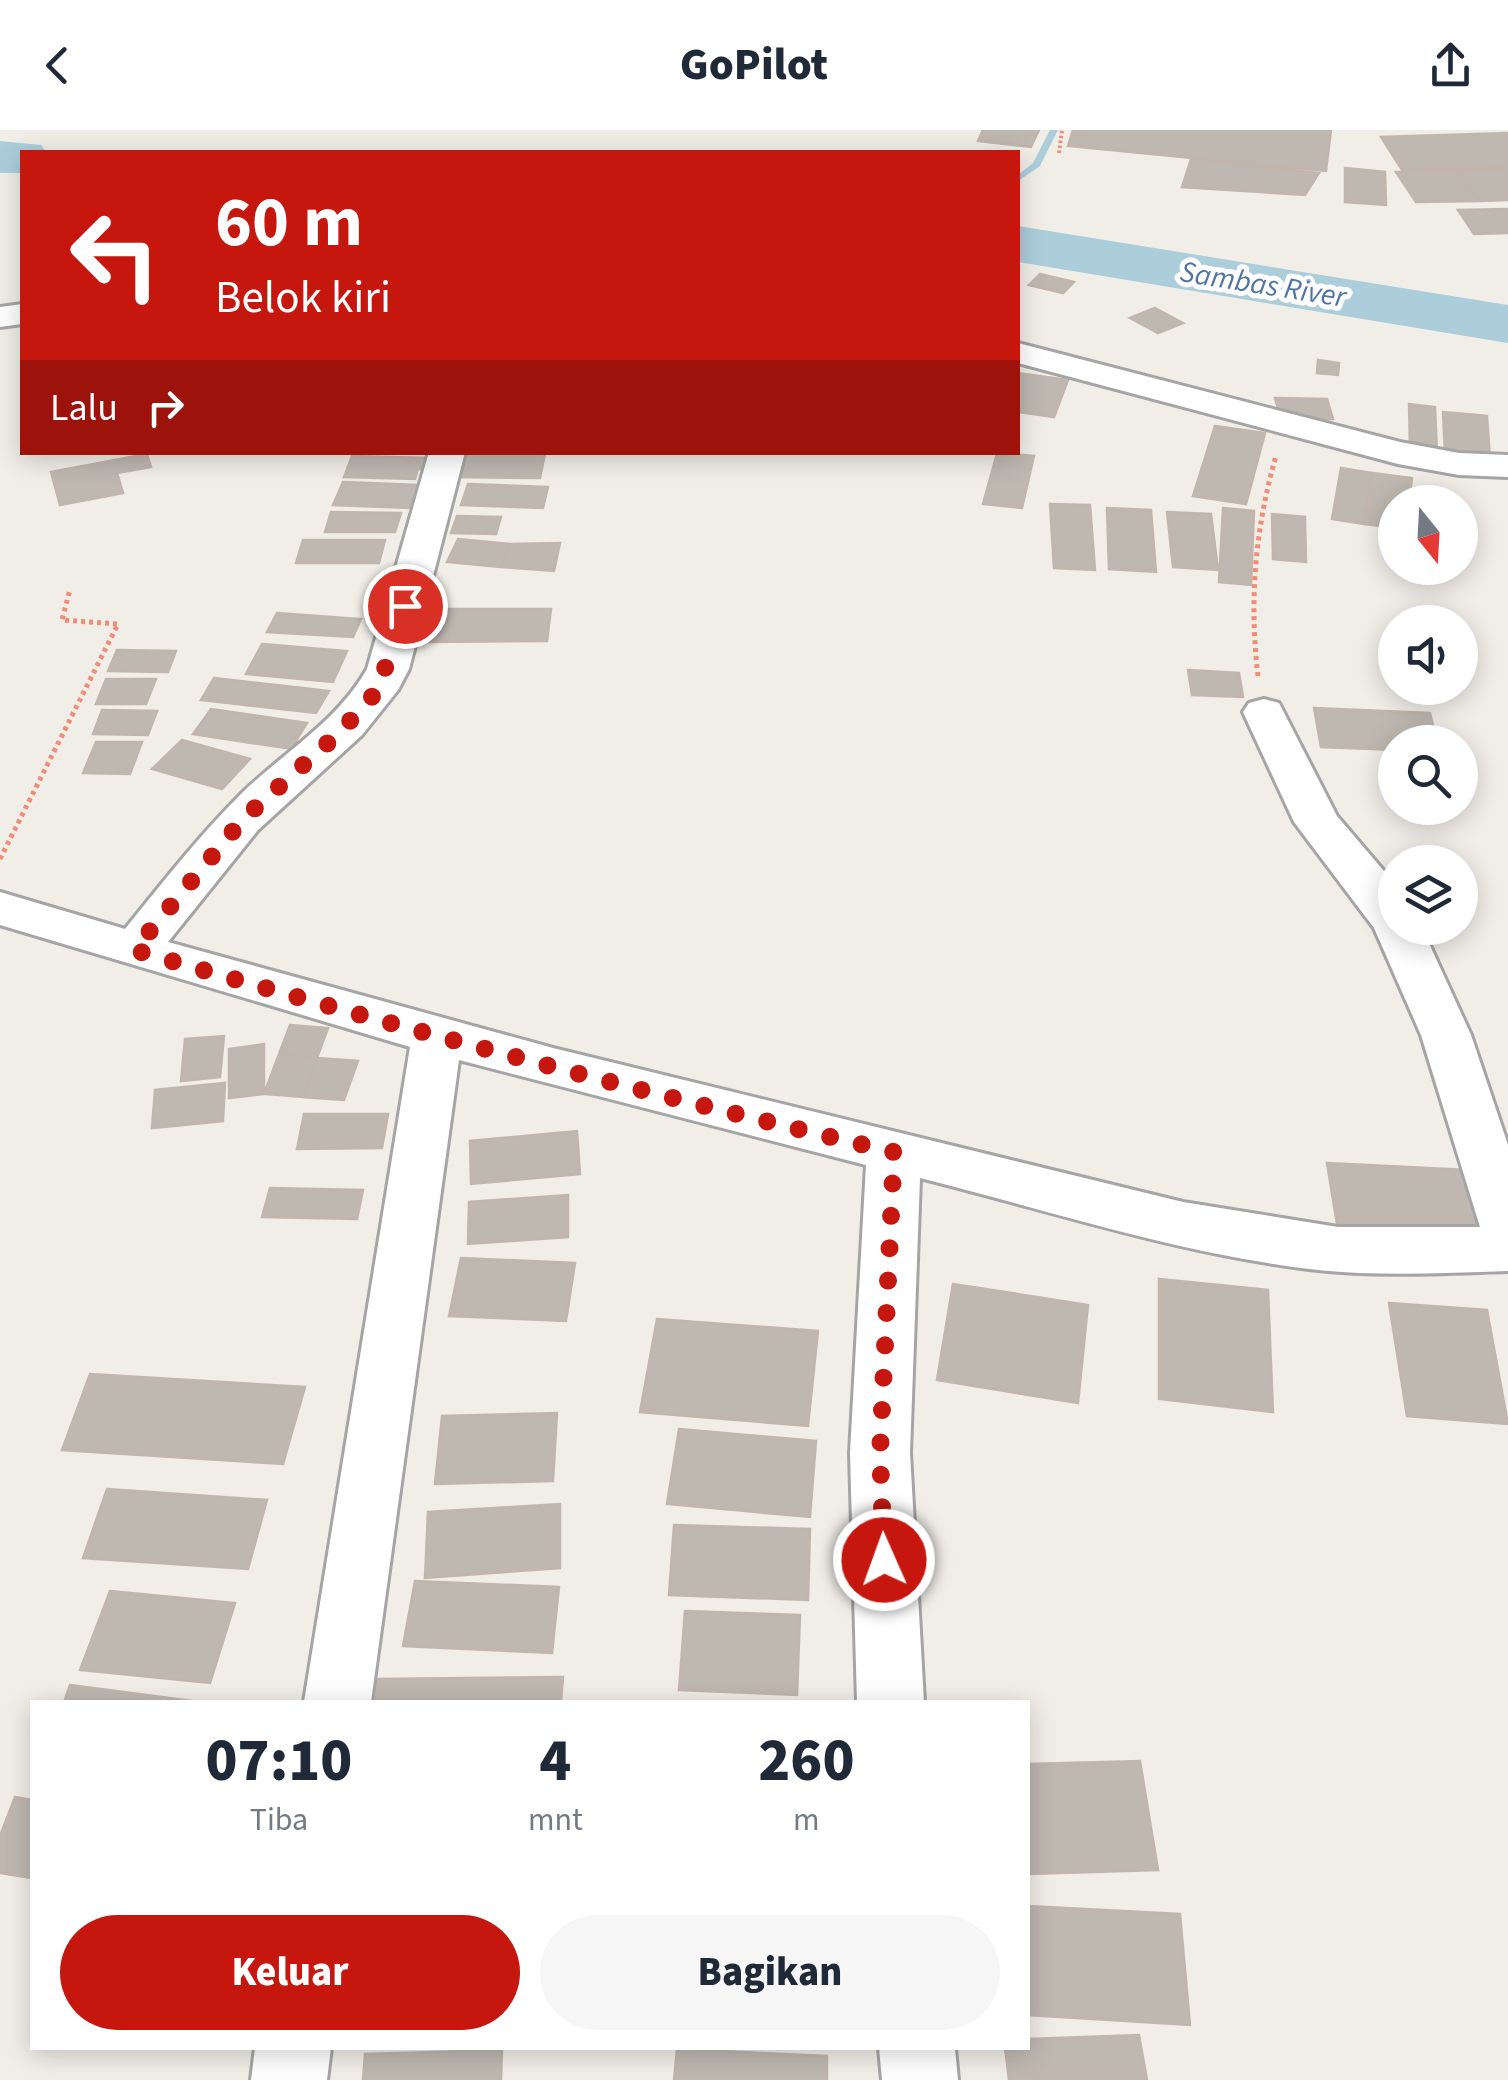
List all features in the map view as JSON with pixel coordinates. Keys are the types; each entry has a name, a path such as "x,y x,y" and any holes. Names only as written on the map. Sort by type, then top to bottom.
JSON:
{"street":[{"path":"1020,354 1432,460 1508,466"},
{"path":"134,950 262,798 339,733 378,690 388,669 446,455"},
{"path":"1264,712 1317,822 1378,895"},
{"path":"0,908 437,1038 685,1103 1107,1205 1284,1243 1359,1251 1508,1249"},
{"path":"1405,945 1446,1035 1508,1228"},
{"path":"338,1700 355,1567 437,1038"},
{"path":"890,1700 880,1453 894,1152"},
{"path":"289,2080 294,2050"},
{"path":"918,2050 920,2080"}],"path":[{"path":"1059,153 1062,130"},
{"path":"1264,712 1253,645 1262,512 1272,468 1290,425"},
{"path":"0,859 118,624 62,620 70,589"}],"building":[{"path":"983,130 1039,130 1031,147 978,141"},
{"path":"1073,130 1331,130 1326,171 1068,146"},
{"path":"1508,133 1508,167 1402,170 1381,137"},
{"path":"1191,159 1319,173 1305,195 1182,187"},
{"path":"1345,168 1385,172 1386,205 1345,202"},
{"path":"1508,169 1508,200 1479,201 1457,171"},
{"path":"1457,171 1479,201 1416,202 1396,172"},
{"path":"1508,209 1508,233 1474,234 1458,210"},
{"path":"1040,274 1074,282 1063,293 1029,285"},
{"path":"1155,308 1183,323 1158,333 1130,318"},
{"path":"1318,360 1339,363 1338,375 1317,373"},
{"path":"1020,373 1068,380 1054,417 1020,412"},
{"path":"1275,398 1327,399 1333,419 1281,419"},
{"path":"1409,404 1435,407 1437,452 1410,449"},
{"path":"1443,412 1487,416 1490,459 1445,454"},
{"path":"1215,426 1265,433 1246,504 1193,496"},
{"path":"142,455 147,455 151,467 117,473 123,493 60,505 51,472"},
{"path":"460,455 545,455 540,478 454,477"},
{"path":"996,455 1034,456 1022,508 983,504"},
{"path":"352,456 432,458 428,469 418,469 415,479 344,477"},
{"path":"1341,468 1372,473 1364,524 1332,519"},
{"path":"1372,473 1412,478 1411,485 1378,485 1378,526 1364,524"},
{"path":"343,482 418,485 410,508 333,505"},
{"path":"468,484 548,487 543,508 461,505"},
{"path":"1050,504 1090,505 1095,570 1054,568"},
{"path":"1107,508 1151,510 1156,572 1109,569"},
{"path":"1223,508 1254,511 1251,585 1219,582"},
{"path":"331,512 401,513 395,532 325,532"},
{"path":"1167,512 1211,514 1218,570 1173,567"},
{"path":"1272,514 1305,517 1306,562 1273,559"},
{"path":"457,516 501,517 496,534 451,533"},
{"path":"458,539 511,544 500,567 447,562"},
{"path":"303,540 385,540 379,563 296,563"},
{"path":"560,543 554,571 500,567 511,544"},
{"path":"434,609 551,609 547,641 429,642"},
{"path":"277,613 361,619 353,637 267,632"},
{"path":"262,644 347,651 333,682 246,674"},
{"path":"117,650 176,651 168,672 108,671"},
{"path":"1188,670 1239,673 1243,697 1192,695"},
{"path":"214,678 329,691 316,713 201,700"},
{"path":"106,679 156,679 146,704 96,704"},
{"path":"1314,708 1430,713 1433,725 1378,725 1378,749 1321,747"},
{"path":"211,709 307,723 291,749 193,734"},
{"path":"102,710 157,711 148,735 93,734"},
{"path":"182,740 250,759 222,789 152,769"},
{"path":"96,742 142,742 130,774 83,773"},
{"path":"290,1025 328,1028 317,1058 279,1054"},
{"path":"224,1036 220,1077 181,1081 185,1039"},
{"path":"264,1044 264,1094 229,1098 229,1049"},
{"path":"279,1054 317,1058 303,1097 264,1094"},
{"path":"317,1058 358,1061 344,1100 303,1097"},
{"path":"225,1083 223,1121 152,1128 155,1090"},
{"path":"304,1114 388,1114 382,1148 297,1149"},
{"path":"577,1131 580,1174 471,1184 470,1141"},
{"path":"1327,1163 1467,1170 1481,1231 1337,1224"},
{"path":"270,1188 363,1190 357,1219 262,1217"},
{"path":"568,1195 568,1237 468,1244 469,1202"},
{"path":"461,1258 575,1263 566,1321 449,1316"},
{"path":"1159,1279 1268,1290 1273,1412 1159,1399"},
{"path":"953,1284 1088,1305 1078,1403 937,1380"},
{"path":"1389,1303 1487,1310 1508,1424 1407,1416"},
{"path":"657,1319 818,1331 808,1426 640,1412"},
{"path":"90,1374 305,1387 283,1464 62,1450"},
{"path":"557,1413 553,1481 435,1484 442,1416"},
{"path":"679,1429 816,1441 810,1517 667,1504"},
{"path":"107,1489 267,1500 248,1569 83,1558"},
{"path":"560,1504 560,1568 425,1578 428,1512"},
{"path":"674,1525 810,1529 808,1600 669,1595"},
{"path":"415,1581 559,1587 552,1653 403,1646"},
{"path":"110,1591 235,1603 210,1683 80,1670"},
{"path":"685,1611 800,1615 797,1695 679,1690"},
{"path":"563,1677 561,1700 374,1700 377,1679"},
{"path":"70,1685 185,1700 65,1700"},
{"path":"1140,1761 1158,1870 1030,1874 1030,1764"},
{"path":"15,1797 30,1800 30,1878 0,1873 0,1836"},
{"path":"1030,1906 1180,1914 1190,2025 1030,2015"},
{"path":"1139,2035 1147,2080 1009,2080 1005,2050 1030,2050 1030,2039"},
{"path":"502,2050 501,2080 363,2080 365,2054"},
{"path":"677,2050 827,2056 827,2080 674,2080"}],"waterway":[{"path":"1020,177 1037,164 1054,130"},
{"name":"Sambas River","path":"0,157 20,157"},
{"name":"Sambas River","path":"1020,244 1508,324"}],"route":[{"path":"405,606 388,669 378,690 339,733 262,798 134,950 437,1038 685,1103 894,1152 880,1453 884,1560"}]}
